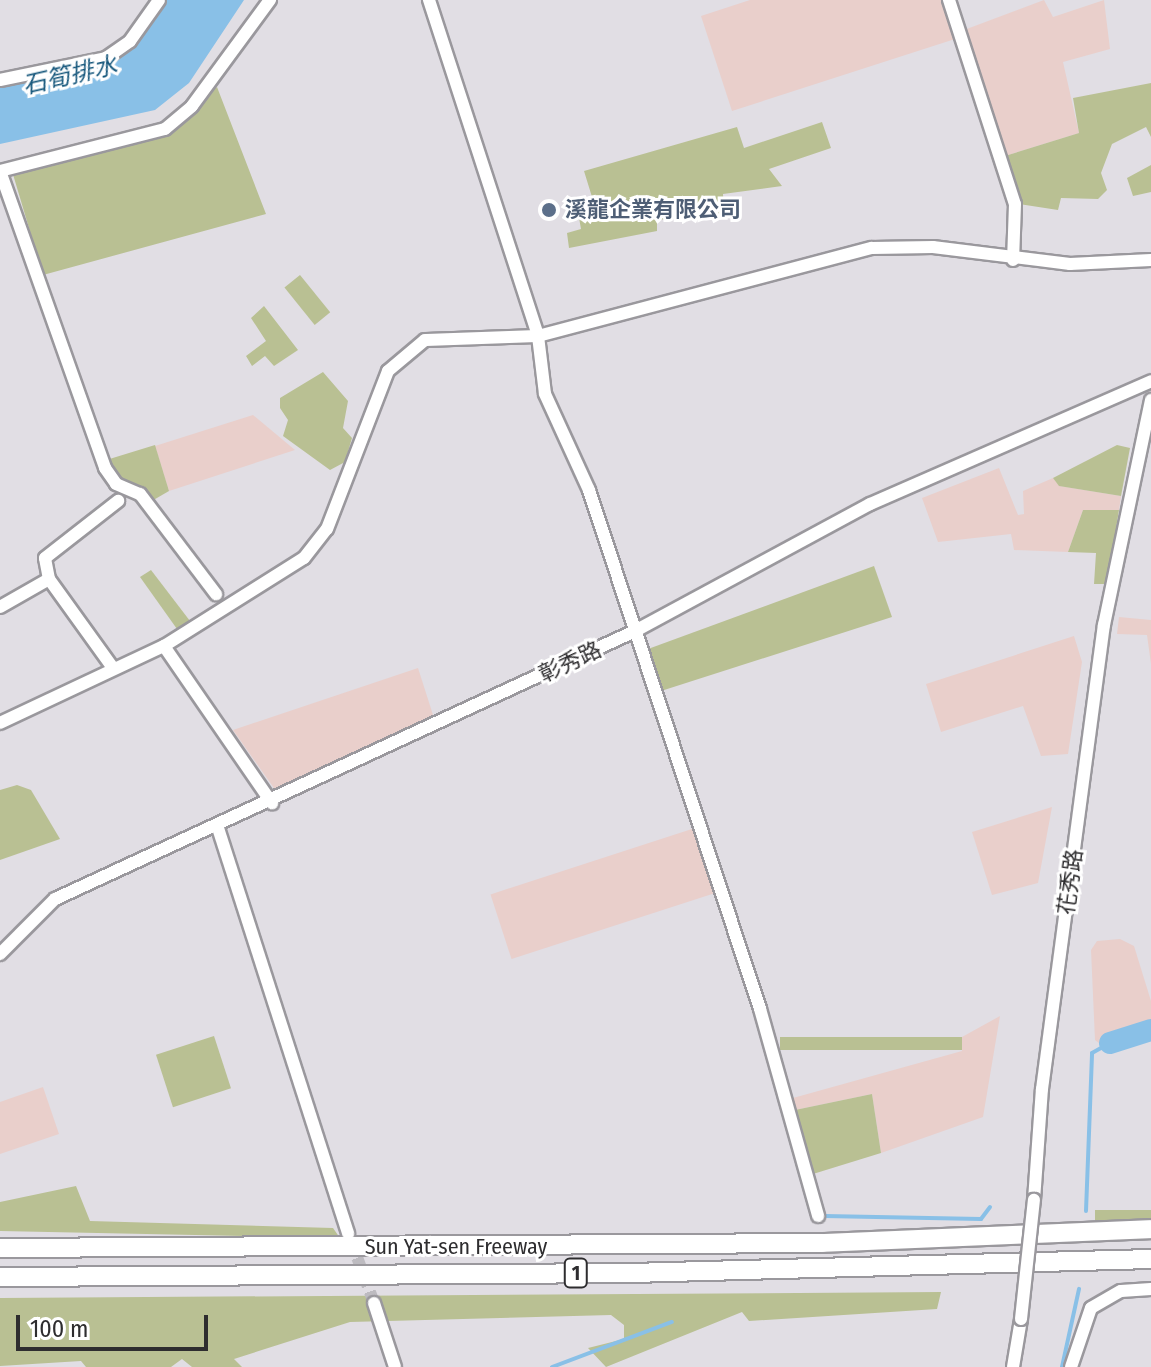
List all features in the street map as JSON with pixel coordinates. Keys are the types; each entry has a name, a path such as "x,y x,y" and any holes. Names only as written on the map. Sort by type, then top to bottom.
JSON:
{"highway":[{"name":"Sun Yat-sen Freeway","path":"0,1248 777,1244 1151,1229"},
{"name":"Sun Yat-sen Freeway","path":"0,1277 958,1268 1151,1259"}],"street":[{"path":"216,594 140,494 116,484 105,468 0,171 165,129 192,106 270,0"},
{"path":"429,0 538,336 545,394 589,490 760,1009 818,1216"},
{"path":"949,0 1015,204 1013,260"},
{"path":"0,80 106,58 130,41 154,3"},
{"path":"0,723 164,646 295,564 320,541 384,379 408,349 444,335 538,336 853,251 933,247 1013,260 1151,260"},
{"name":"彰秀路","path":"0,954 55,899 218,828 635,631 870,504 1151,381"},
{"name":"花秀路","path":"1013,1367 1034,1200 1042,1089 1104,625 1151,400"},
{"path":"113,668 49,579 45,558 118,501"},
{"path":"0,607 49,579"},
{"path":"164,646 272,803"},
{"path":"218,828 348,1234"},
{"path":"1071,1367 1091,1308 1121,1291 1151,1289"},
{"path":"374,1303 395,1367"}],"shaded area":[{"path":"750,0 943,0 955,39 732,111 701,16"},
{"path":"1044,0 1053,17 1104,0 1110,49 1063,62 1079,133 1005,156 964,30"},
{"path":"253,415 295,450 169,491 155,446"},
{"path":"999,468 1018,515 1024,514 1023,491 1053,478 1060,486 1121,496 1119,510 1083,510 1068,552 1014,550 1011,534 938,542 922,498"},
{"path":"1119,617 1151,620 1151,664 1147,635 1117,634"},
{"path":"1074,636 1082,662 1068,754 1041,756 1023,706 941,732 926,684"},
{"path":"418,668 434,718 276,791 233,730"},
{"path":"1052,807 1038,883 992,895 972,832"},
{"path":"695,828 716,893 512,959 491,894"},
{"path":"1120,939 1134,946 1151,1001 1151,1031 1104,1047 1095,1040 1091,950 1097,941"},
{"path":"1000,1016 983,1117 881,1153 872,1094 795,1110 793,1098 962,1051 962,1037"},
{"path":"43,1087 59,1134 0,1154 0,1102"}],"green space":[{"path":"1151,83 1151,137 1146,127 1112,144 1101,173 1107,190 1098,199 1061,198 1058,210 1019,204 1005,156 1079,133 1073,98"},
{"path":"217,87 266,214 43,275 12,171 146,140"},
{"path":"822,122 831,148 769,169 782,186 723,194 724,213 657,220 657,231 569,248 567,233 581,229 576,201 592,197 584,171 737,127 744,148"},
{"path":"1151,165 1151,192 1133,196 1127,178"},
{"path":"300,275 330,312 315,325 284,288"},
{"path":"264,306 298,350 274,366 265,356 252,366 246,356 266,341 251,318"},
{"path":"323,372 348,401 343,428 352,438 345,462 330,470 283,436 288,420 280,408 280,398"},
{"path":"155,445 169,491 150,502 112,482 103,461"},
{"path":"1117,445 1130,448 1121,496 1059,486 1053,478"},
{"path":"1083,510 1119,510 1107,584 1094,584 1096,553 1068,552"},
{"path":"874,566 892,617 661,691 648,649"},
{"path":"151,570 190,621 177,629 140,577"},
{"path":"17,785 31,790 60,839 0,860 0,790"},
{"path":"214,1036 231,1088 173,1107 156,1055"},
{"path":"780,1037 962,1037 962,1050 780,1050"},
{"path":"872,1094 881,1153 813,1174 795,1110"},
{"path":"76,1186 90,1221 333,1228 340,1238 0,1231 0,1202"},
{"path":"1095,1210 1151,1210 1151,1221 1095,1221"},
{"path":"941,1292 937,1309 749,1321 742,1312 606,1367 588,1348 624,1339 624,1325 611,1315 350,1322 234,1359 242,1367 192,1367 182,1359 171,1367 86,1367 81,1361 0,1366 0,1298"}],"water":[{"name":"石筍排水","path":"166,0 244,0 189,83 155,110 0,144 0,82 120,55"}],"waterway":[{"path":"1110,1043 1151,1030"},
{"path":"1086,1211 1092,1053 1110,1043"},
{"path":"824,1216 981,1219 990,1207"},
{"path":"1062,1367 1079,1289"},
{"path":"552,1367 672,1322"}],"tunnel":[{"path":"351,1241 374,1303"}],"place":[{"name":"溪龍企業有限公司","path":"549,210"}]}
